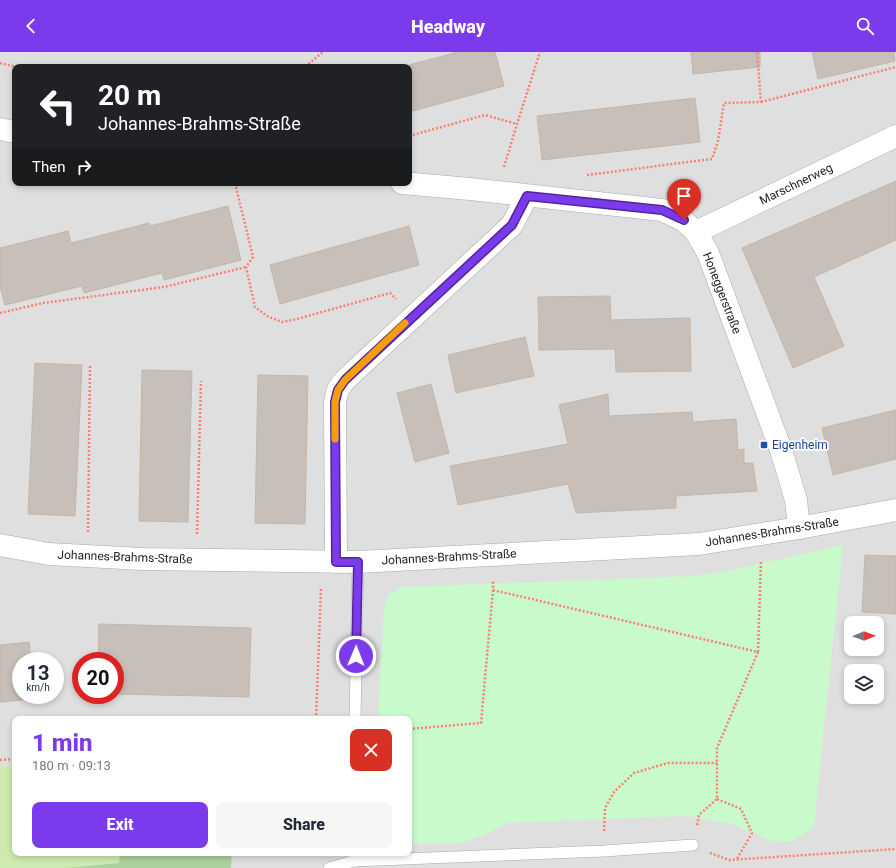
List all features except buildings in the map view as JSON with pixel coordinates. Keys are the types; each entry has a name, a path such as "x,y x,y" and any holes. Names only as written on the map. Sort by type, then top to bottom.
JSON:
{"street":[{"path":"0,129 12,131"},
{"name":"Marschnerweg","path":"696,232 896,136"},
{"name":"Honeggerstraße","path":"412,184 662,210 684,220 696,232 708,253 781,450 796,500 799,528"},
{"path":"329,562 335,402 338,390 345,380 512,225 527,196"},
{"name":"Johannes-Brahms-Straße","path":"0,545 49,554 142,559 358,562 699,544 799,528 896,510"}],"lane":[{"path":"355,716 358,562"},
{"path":"412,856 604,851 693,845"},
{"path":"329,868 354,857 396,856"}],"path":[{"path":"308,64 323,52"},
{"path":"497,192 540,52"},
{"path":"757,52 761,102"},
{"path":"0,63 12,66"},
{"path":"580,176 712,159 718,141 724,103 761,102 896,67"},
{"path":"412,135 485,115 517,124"},
{"path":"0,313 43,303 164,287 246,266 253,258 236,186"},
{"path":"246,266 255,307 267,316 282,322 390,293 414,316"},
{"path":"88,556 90,365"},
{"path":"197,560 201,382"},
{"path":"762,534 758,652 717,748 717,799 699,815 693,845 729,860 896,849"},
{"path":"316,716 329,562"},
{"path":"412,729 481,723 493,590 758,652"},
{"path":"0,760 12,759"},
{"path":"604,851 604,808 614,792 634,773 668,763 717,763"},
{"path":"717,799 741,809 752,833 736,860"}],"shaded area":[{"path":"0,52 896,52 896,868 231,868 232,856 412,856 412,716 12,716 12,765 0,766"}],"green space":[{"path":"843,545 814,827 791,842 771,841 732,824 686,816 507,823 486,834 462,843 412,844 412,716 378,716 384,608 389,594 401,587 694,576 732,570"},
{"path":"12,765 12,856 120,856 119,863 64,868 0,868 0,766"},
{"path":"120,856 232,856 231,868 64,868 119,863"}],"slow traffic":[{"path":"335,439 335,402 338,390 345,380 405,323"}],"place":[{"name":"Eigenheim","path":"764,445"}],"route":[{"path":"356,656 358,562 336,562 335,402 338,390 345,380 512,225 527,196 662,210 684,220"}]}
